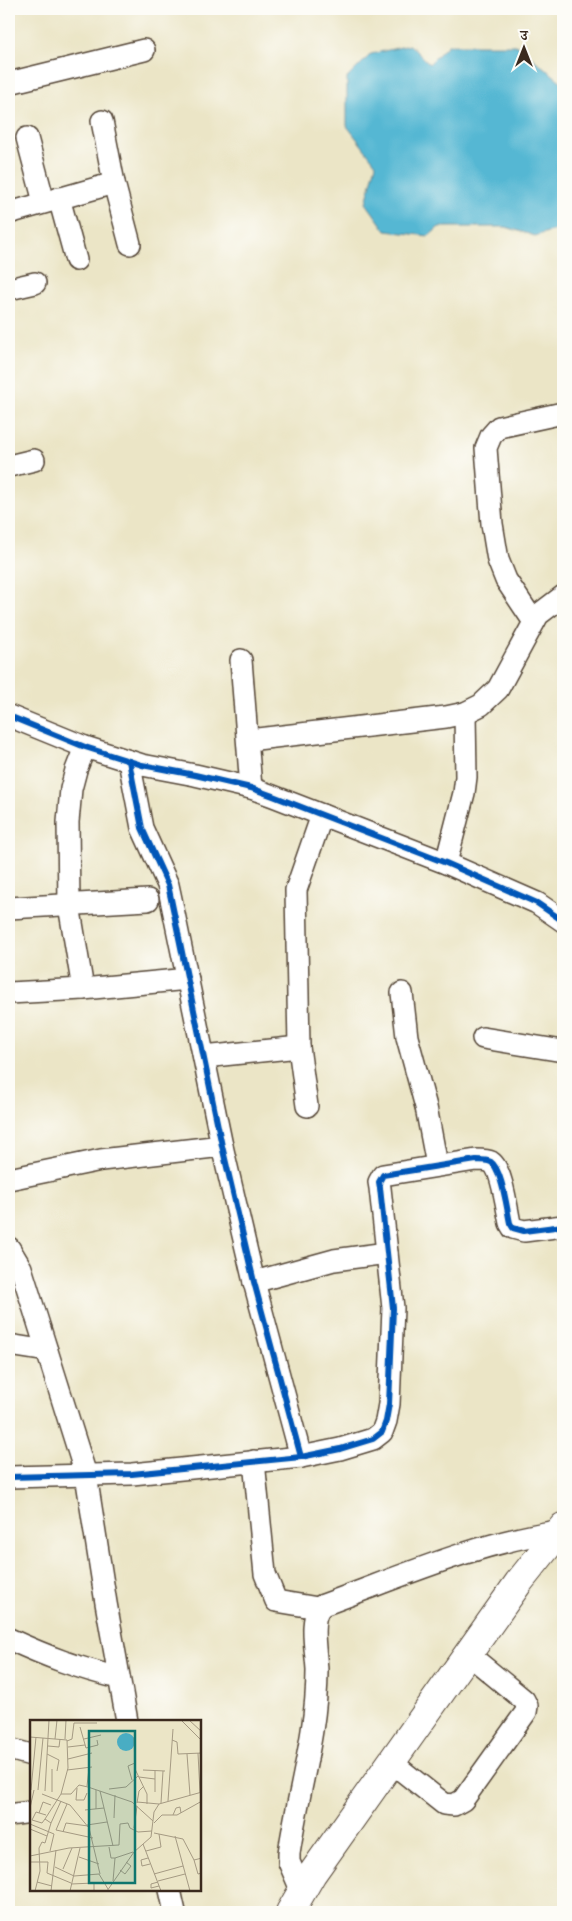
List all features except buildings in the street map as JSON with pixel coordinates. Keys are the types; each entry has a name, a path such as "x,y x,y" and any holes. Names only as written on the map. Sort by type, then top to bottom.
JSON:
{"main road":[{"path":"296,1902 312,1874 391,1762 519,1582 561,1529"}],"street":[{"path":"9,83 144,50"},
{"path":"102,121 114,183 130,244"},
{"path":"27,138 76,260"},
{"path":"9,213 114,183"},
{"path":"9,289 35,283"},
{"path":"534,622 506,580 498,560 492,524 486,448 491,436 499,427 563,413"},
{"path":"9,466 34,460"},
{"path":"248,740 446,717 465,713 481,705 498,689 538,615 563,596"},
{"path":"241,660 251,788"},
{"path":"446,863 464,793 466,777 465,713"},
{"path":"9,716 85,747 129,761 251,788 446,863 537,903 563,921"},
{"path":"83,989 69,904 69,804 76,770 85,747"},
{"path":"129,761 142,828 168,885 172,899 222,1146 254,1282 301,1457"},
{"path":"307,1106 298,1047 296,890 322,815"},
{"path":"9,908 148,900"},
{"path":"9,993 83,989 188,979"},
{"path":"402,993 407,1037 426,1107 437,1165"},
{"path":"483,1038 563,1051"},
{"path":"204,1057 298,1047"},
{"path":"9,1179 102,1160 222,1146"},
{"path":"9,1477 132,1474 301,1457 340,1449 373,1439 382,1432 389,1404 394,1308 380,1188 381,1178 388,1173 476,1160 492,1163 499,1174 510,1223 513,1228 524,1231 563,1226"},
{"path":"9,1248 21,1268 86,1475 127,1720"},
{"path":"254,1282 334,1260 387,1252"},
{"path":"9,1345 47,1351"},
{"path":"254,1461 265,1574 276,1601 318,1608"},
{"path":"296,1902 289,1853 313,1733 317,1670 314,1619 318,1608 486,1546 561,1529"},
{"path":"9,1639 49,1658 119,1678"},
{"path":"391,1762 444,1804 454,1805 463,1800 526,1712 527,1706 524,1700 468,1654"},
{"path":"9,1749 30,1755"},
{"path":"9,1815 30,1812"},
{"path":"170,1891 175,1912"}],"water":[{"path":"410,45 429,64 448,45 516,45 563,83 563,227 535,236 506,227 439,227 429,236 386,231 366,203 376,164 347,126 347,78 371,54"}],"cycle path":[{"path":"9,716 85,747 142,765 251,788 273,796 446,863 537,903 563,921"},
{"path":"129,761 142,828 168,885 222,1146 254,1282 301,1457"},
{"path":"9,1477 132,1474 301,1457 340,1449 373,1439 382,1432 389,1404 393,1308 379,1182 383,1175 476,1160 488,1161 495,1166 498,1173 504,1190 510,1223 513,1228 524,1231 563,1226"}]}
